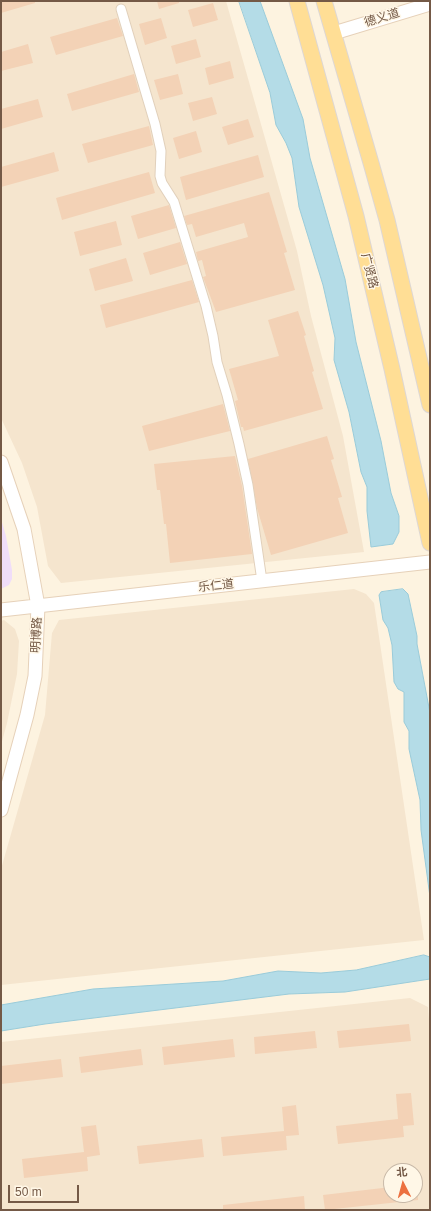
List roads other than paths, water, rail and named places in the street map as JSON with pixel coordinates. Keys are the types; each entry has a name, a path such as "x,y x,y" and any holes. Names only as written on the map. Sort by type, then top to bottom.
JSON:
{"main road":[{"name":"广贤路","path":"297,1 356,216 392,369 430,543"},
{"path":"324,1 387,220 430,405"}],"street":[{"name":"德义道","path":"334,33 430,4"},
{"path":"121,9 155,124 161,151 160,176 162,183 174,202 206,306 217,362 239,444 248,485 262,581"},
{"name":"明博路","path":"1,462 24,529 38,606 35,676 27,716 1,810"},
{"name":"乐仁道","path":"1,610 430,562"}],"water":[{"path":"239,1 260,1 303,119 310,158 345,279 356,342 381,441 391,493 399,516 399,532 393,544 371,547 367,511 367,487 361,472 349,412 334,360 335,338 323,285 299,207 292,158 276,125 270,93"},
{"path":"403,589 408,594 417,636 417,644 430,713 430,897 421,830 420,800 409,749 409,731 404,722 404,692 398,689 394,682 392,645 388,628 383,620 379,595 381,592"},
{"path":"424,955 430,957 430,979 345,992 289,994 45,1024 1,1031 1,1005 93,989 223,981 278,971 321,973 356,970"}]}
